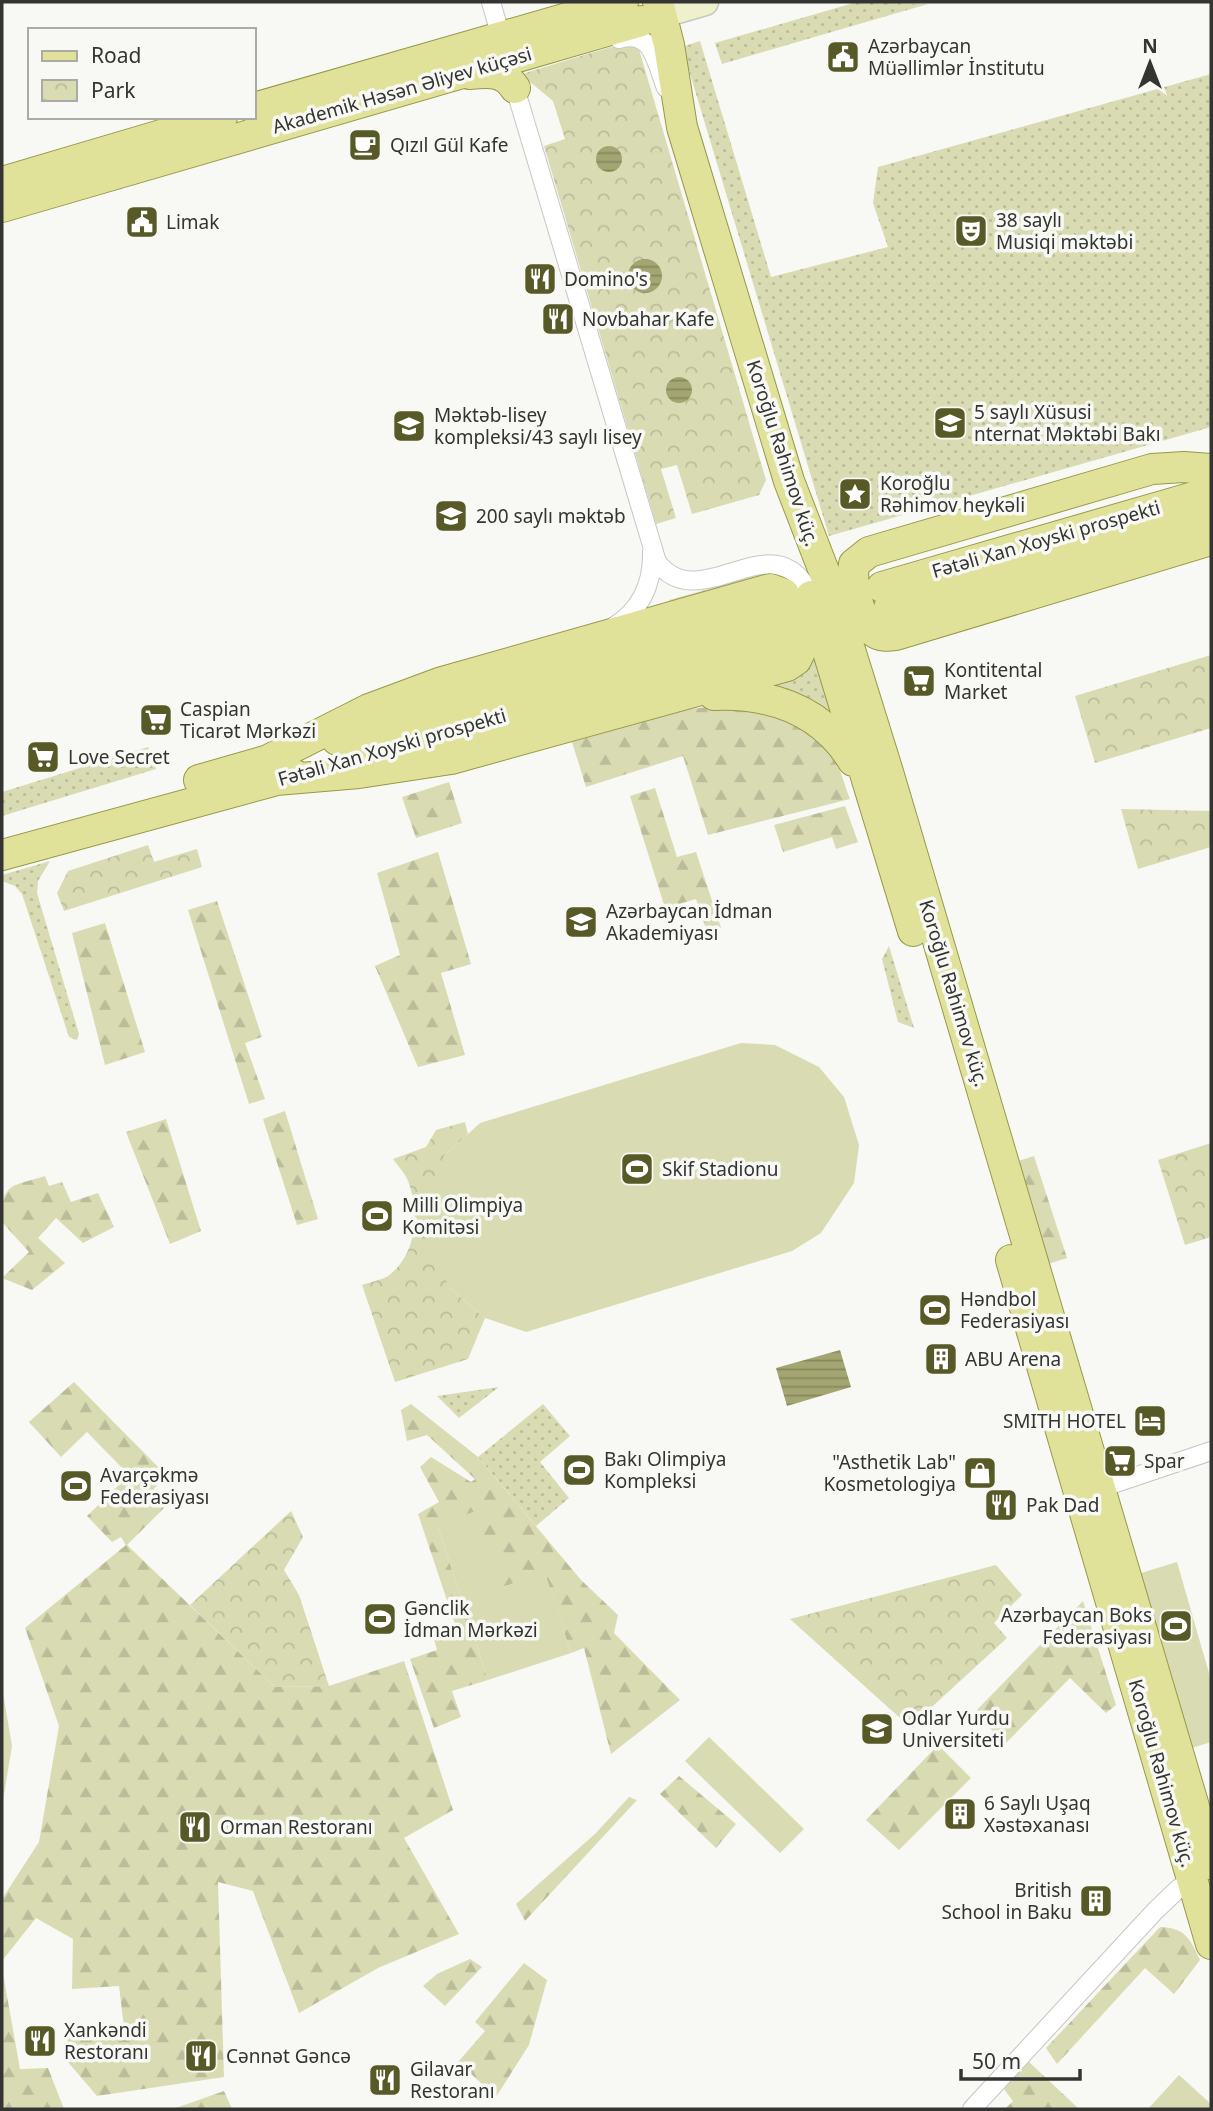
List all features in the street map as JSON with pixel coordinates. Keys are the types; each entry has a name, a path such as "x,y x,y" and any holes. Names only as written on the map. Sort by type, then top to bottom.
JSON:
{"main road":[{"name":"Akademik Həsən Əliyev küçəsi","path":"256,107 501,37 644,8 705,2"},
{"name":"Akademik Həsən Əliyev küçəsi","path":"2,182 76,172 449,76 644,8"},
{"name":"Koroğlu Rəhimov küç.","path":"644,8 800,514 832,592 1101,1488 1206,1864 1211,1944"},
{"path":"449,76 498,73 509,79 515,88"},
{"name":"Akademik Həsən Əliyev küçəsi","path":"2,207 76,172 217,119"},
{"path":"2,171 76,172"},
{"path":"2,223 76,172"},
{"path":"800,514 823,549 842,555 869,552 1152,470 1184,467 1211,469"},
{"name":"Fətəli Xan Xoyski prospekti","path":"889,610 1211,492"},
{"name":"Fətəli Xan Xoyski prospekti","path":"889,610 1211,517"},
{"path":"869,552 858,559 853,570 865,621 876,634 889,610 1211,541"},
{"path":"770,589 784,594 800,644 796,660 787,666 451,758 359,773 272,770 395,698 770,589"},
{"name":"Koroğlu Rəhimov küç.","path":"811,596 1146,1715 1206,1864"},
{"path":"874,729 870,672 889,610"},
{"name":"Fətəli Xan Xoyski prospekti","path":"2,855 272,770 778,627"},
{"path":"661,700 734,694 761,696 796,708 823,723 836,736 872,798"},
{"name":"Fətəli Xan Xoyski prospekti","path":"2,835 272,770"}],"street":[{"path":"491,2 501,37"},
{"path":"682,127 648,44 636,35 526,65 517,73 515,88 652,551 663,569 681,581 704,580 755,566 778,564 798,575 811,596"},
{"path":"592,639 636,608 649,586 652,551"},
{"path":"1101,1488 1211,1451"},
{"path":"972,2109 1155,1911 1206,1864"}],"green space":[{"path":"857,2 928,4 722,64 715,43"},
{"path":"700,41 771,277 888,247 873,203 878,167 1211,74 1211,427 829,536 682,47"},
{"path":"627,42 638,46 766,480 759,495 692,514 677,465 661,469 676,518 656,524 544,146 565,139 553,101 524,77 525,73"},
{"path":"770,572 793,579 842,728 755,684 669,605 669,600"},
{"path":"1211,655 1211,728 1095,763 1075,696"},
{"path":"727,705 770,711 808,728 833,754 850,799 708,835 683,756 586,787 572,742 689,709"},
{"path":"148,747 156,769 2,816 2,792"},
{"path":"449,782 462,823 416,838 402,797"},
{"path":"655,788 677,857 696,852 721,928 707,932 696,899 665,908 630,796"},
{"path":"845,806 858,842 836,849 832,837 783,852 774,825"},
{"path":"1121,809 1211,811 1211,847 1138,869"},
{"path":"148,845 154,862 197,849 202,867 64,911 57,893 68,871"},
{"path":"438,852 471,964 441,973 465,1055 418,1067 375,966 400,955 377,873"},
{"path":"50,861 38,881 37,893 79,1034 77,1040 69,1037 22,894 15,886 2,881 2,875"},
{"path":"217,901 262,1037 245,1043 265,1099 249,1104 188,910"},
{"path":"105,923 145,1052 105,1065 72,933"},
{"path":"889,946 914,1028 898,1022 882,959"},
{"path":"741,1043 775,1045 819,1067 844,1097 859,1145 854,1183 821,1233 792,1251 526,1332 485,1318 450,1288 431,1250 426,1217 430,1188 444,1156 480,1123"},
{"path":"285,1111 318,1219 297,1225 263,1119"},
{"path":"166,1119 201,1231 170,1244 126,1132"},
{"path":"465,1122 468,1134 444,1156 450,1288 485,1318 468,1359 395,1382 362,1285 388,1276 398,1267 410,1245 415,1219 412,1193 407,1178 393,1159 426,1147 436,1130"},
{"path":"1211,1143 1211,1237 1185,1245 1158,1160"},
{"path":"1034,1156 1067,1258 1045,1265 1015,1162"},
{"path":"45,1176 49,1186 62,1182 71,1202 98,1193 114,1227 83,1243 56,1218 38,1238 65,1263 32,1290 2,1278 29,1252 2,1222 2,1209 10,1188"},
{"path":"74,1382 166,1475 153,1490 166,1506 127,1545 275,1687 329,1686 404,1661 453,1810 404,1838 459,1934 378,1968 299,2013 253,1891 218,1882 224,2077 97,2096 68,2062 67,2031 124,2027 119,1986 72,1989 73,1939 36,1918 2,1961 2,1899 39,1842 59,1726 25,1628 126,1545 121,1537 112,1542 87,1516 129,1475 87,1432 61,1457 29,1422"},
{"path":"499,1387 459,1418 437,1396"},
{"path":"411,1404 478,1457 581,1580 618,1615 614,1633 680,1700 611,1754 584,1648 571,1653 545,1574 502,1587 437,1524 488,1680 452,1691 461,1717 434,1728 410,1659 437,1650 434,1639 457,1630 418,1514 439,1502 420,1467 431,1457 471,1482 475,1479 427,1435 407,1441 401,1410"},
{"path":"543,1404 570,1436 540,1462 569,1498 536,1526 478,1457"},
{"path":"291,1511 303,1537 284,1570 299,1595 329,1686 275,1687 190,1605"},
{"path":"476,1511 502,1587 545,1573 571,1653 488,1680 437,1524"},
{"name":"Azərbaycan Boks Federasiyası","path":"1177,1562 1211,1680 1211,1742 1192,1748 1141,1573"},
{"path":"996,1565 1022,1595 994,1623 1007,1638 910,1727 790,1619"},
{"path":"1083,1601 1116,1705 1106,1713 1070,1678 1005,1744 975,1712"},
{"path":"2,1687 12,1746 2,1807"},
{"path":"709,1737 804,1829 780,1853 685,1761"},
{"path":"938,1745 971,1778 899,1850 866,1820"},
{"path":"679,1776 736,1824 716,1848 660,1794"},
{"path":"629,1797 637,1800 525,1921 516,1904 596,1833"},
{"path":"1160,1927 1176,1930 1186,1936 1200,1960 1174,1994 1145,1968 1057,2064 1046,2048"},
{"path":"470,1959 482,1967 445,2006 423,1986 437,1974"},
{"path":"524,1963 547,1980 529,2045 496,2097 458,2062 485,2031 475,2022"},
{"path":"2,1968 20,2069 48,2068 64,2109 2,2109"},
{"path":"1029,2062 1079,2109 1005,2109 1013,2101 1003,2088"},
{"path":"1179,2075 1211,2104 1211,2109 1148,2109"},
{"path":"224,2091 232,2109 173,2109"}],"shaded area":[{"path":"609,146 618,150 622,159 618,168 609,172 600,168 596,159 600,150"},
{"path":"645,259 657,264 662,276 657,288 645,293 633,288 628,276 633,264"},
{"path":"679,377 688,381 692,390 688,399 679,403 670,399 666,390 670,381"},
{"path":"840,1350 851,1387 787,1406 776,1368"}],"place":[{"name":"Azərbaycan Müəllimlər İnstitutu","path":"843,57"},
{"name":"Qızıl Gül Kafe","path":"365,145"},
{"name":"Limak","path":"142,222"},
{"name":"38 saylı Musiqi məktəbi","path":"971,231"},
{"name":"Domino's","path":"540,279"},
{"name":"Novbahar Kafe","path":"558,319"},
{"name":"5 saylı Xüsusi nternat Məktəbi Bakı","path":"950,423"},
{"name":"Məktəb-lisey kompleksi/43 saylı lisey","path":"409,426"},
{"name":"Koroğlu Rəhimov heykəli","path":"855,494"},
{"name":"200 saylı məktəb","path":"451,516"},
{"name":"Kontitental Market","path":"919,681"},
{"name":"Caspian Ticarət Mərkəzi","path":"156,720"},
{"name":"Love Secret","path":"43,757"},
{"name":"Azərbaycan İdman Akademiyası","path":"581,922"},
{"name":"Skif Stadionu","path":"637,1169"},
{"name":"Milli Olimpiya Komitəsi","path":"377,1216"},
{"name":"Həndbol Federasiyası","path":"935,1310"},
{"name":"ABU Arena","path":"941,1359"},
{"name":"SMITH HOTEL","path":"1150,1421"},
{"name":"Spar","path":"1120,1461"},
{"name":"Bakı Olimpiya Kompleksi","path":"579,1470"},
{"name":"\"Asthetik Lab\" Kosmetologiya","path":"980,1473"},
{"name":"Avarçəkmə Federasiyası","path":"76,1486"},
{"name":"Pak Dad","path":"1001,1505"},
{"name":"Gənclik İdman Mərkəzi","path":"380,1619"},
{"name":"Azərbaycan Boks Federasiyası","path":"1176,1626"},
{"name":"Odlar Yurdu Universiteti","path":"877,1729"},
{"name":"6 Saylı Uşaq Xəstəxanası","path":"960,1814"},
{"name":"Orman Restoranı","path":"195,1827"},
{"name":"British School in Baku","path":"1096,1901"},
{"name":"Xankəndi Restoranı","path":"40,2041"},
{"name":"Cənnət Gəncə","path":"201,2056"},
{"name":"Gilavar Restoranı","path":"385,2080"}]}
